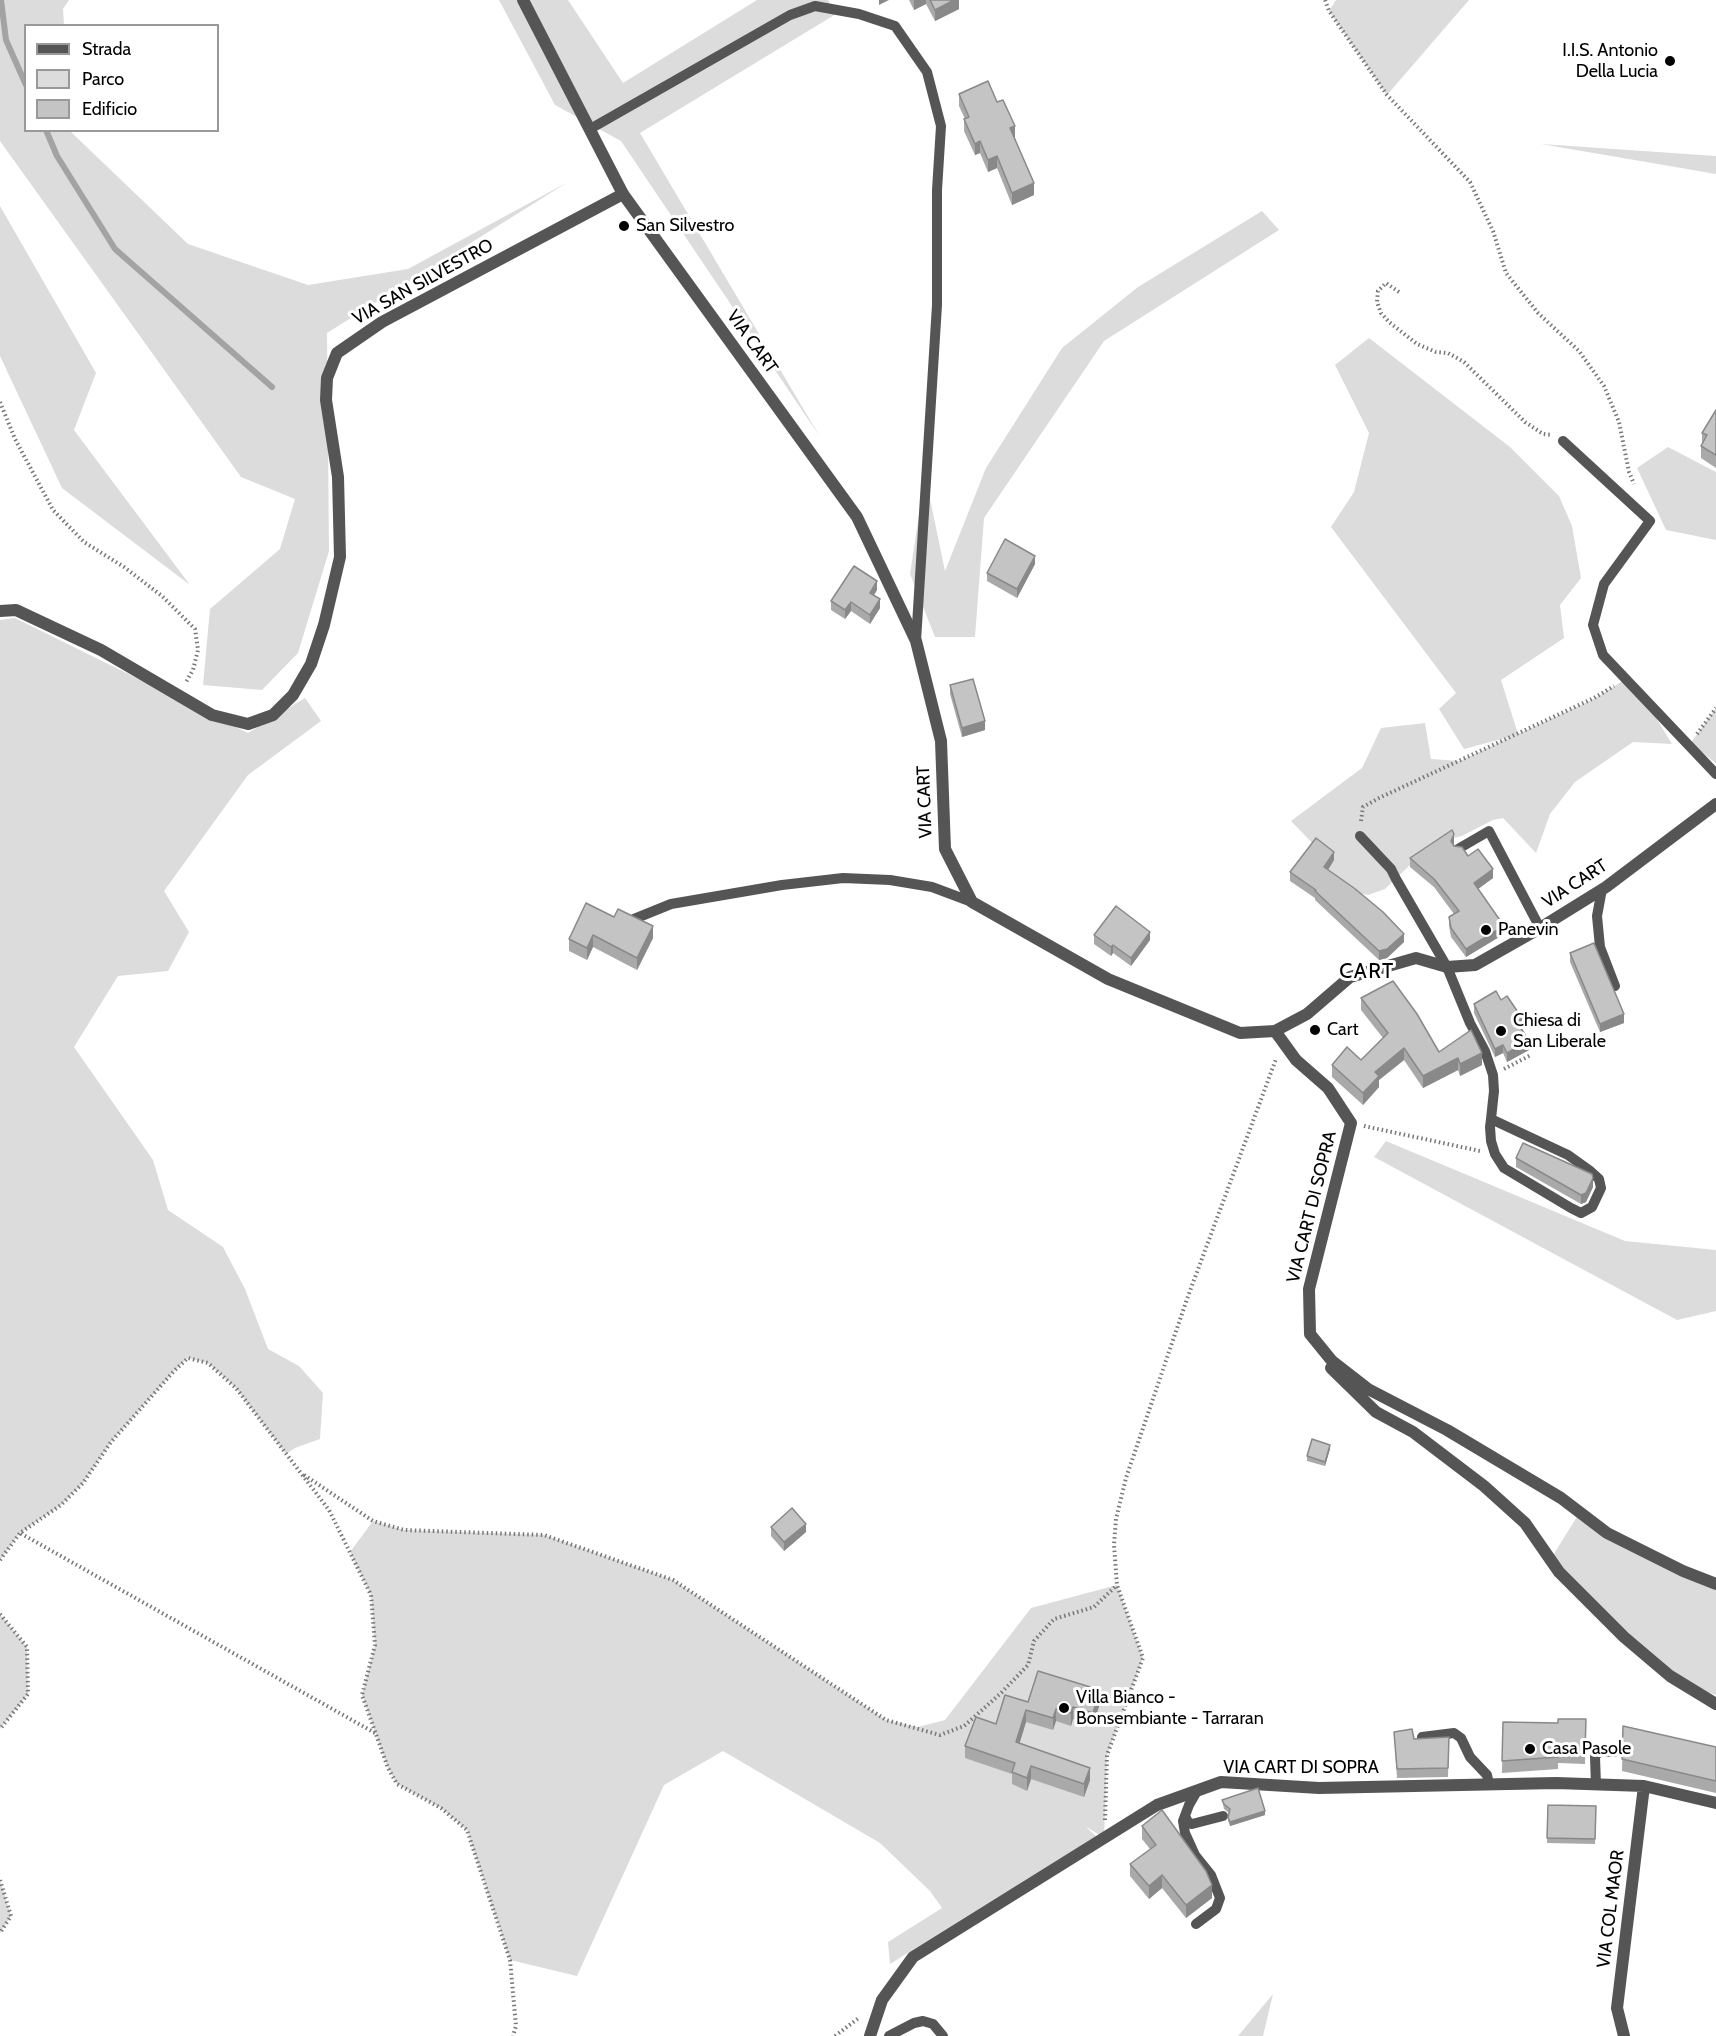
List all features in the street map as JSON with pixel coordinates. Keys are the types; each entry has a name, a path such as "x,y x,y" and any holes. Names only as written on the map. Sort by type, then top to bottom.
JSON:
{"street":[{"name":"VIA CART","path":"523,0 623,194 857,517 916,640 941,741 945,849 972,902 1108,979 1240,1033 1275,1031 1307,1014 1350,977 1416,958 1448,967 1475,965 1602,890 1716,804"},
{"name":"VIA SAN SILVESTRO","path":"0,611 16,610 101,650 212,715 248,724 273,714 293,695 311,664 324,625 340,557 338,477 326,400 327,378 337,353 382,322 623,194"},
{"name":"VIA CART DI SOPRA","path":"1275,1031 1296,1060 1328,1088 1351,1123 1309,1289 1310,1334"},
{"path":"1310,1334 1332,1361 1368,1389 1447,1430 1561,1498 1607,1533 1683,1571 1716,1584"},
{"path":"1310,1334 1322,1359 1376,1412 1421,1438 1484,1486 1525,1523 1559,1572 1623,1637 1670,1676 1716,1704"},
{"name":"VIA CART DI SOPRA","path":"870,2036 882,2000 913,1957 1157,1805 1221,1782 1319,1788 1489,1784 1644,1786 1716,1803"},
{"name":"VIA COL MAOR","path":"1624,2036 1617,2008 1644,1786"}],"lane":[{"path":"590,129 790,15 815,6 859,14 895,26 927,72 941,126 937,190 937,305 916,640"},
{"path":"1563,441 1650,521 1604,584 1593,625 1603,654 1716,774"},
{"path":"1458,849 1489,831 1540,928"},
{"path":"1360,836 1391,869 1448,967 1470,1023 1485,1051 1493,1075 1494,1091 1491,1119 1491,1141 1495,1154 1504,1168 1581,1213 1592,1207 1601,1188 1599,1179 1590,1170 1568,1155 1491,1119"},
{"path":"634,919 672,904 782,885 843,878 890,880 932,887 972,902"},
{"path":"1602,890 1597,916 1600,947 1615,986"},
{"path":"1422,1737 1454,1733 1461,1738 1470,1757 1487,1775 1489,1784"},
{"path":"1596,1785 1595,1757 1599,1751 1614,1752"},
{"path":"1197,1791 1185,1816 1184,1827 1195,1855 1211,1875 1220,1898 1216,1909 1197,1924"},
{"path":"1185,1816 1192,1824 1223,1816"},
{"path":"889,2036 914,2023 923,2021 933,2024 944,2036"}],"path":[{"path":"1325,0 1329,11 1387,95 1470,182 1493,231 1506,273 1538,313 1579,351 1604,386 1619,422 1629,472 1637,492"},
{"path":"1399,291 1386,283 1378,291 1377,302 1381,313 1389,322 1416,344 1436,352 1448,353 1464,362 1525,422 1543,434 1554,435 1563,441"},
{"path":"0,402 15,438 52,510 84,542 124,567 162,596 195,629 198,650 193,670 178,696"},
{"path":"1360,836 1363,807 1594,699 1627,678"},
{"path":"1690,744 1716,708"},
{"path":"1104,1838 1107,1755 1143,1658 1117,1585 1114,1545 1116,1519 1126,1478 1187,1299 1276,1058 1275,1031"},
{"path":"1493,1075 1531,1055"},
{"path":"1351,1123 1495,1154"},
{"path":"0,1560 20,1533 62,1505 83,1483 111,1442 188,1358 208,1363 236,1388 329,1510 371,1595 375,1645 362,1695 387,1768 397,1784 441,1808 467,1830 510,1960 516,2026 513,2036"},
{"path":"300,1472 373,1521 404,1530 544,1535 673,1580 886,1720 940,1735 964,1726 1002,1692 1028,1665 1034,1641 1054,1619 1094,1607 1117,1585"},
{"path":"20,1533 375,1733"},
{"path":"0,1614 27,1647 28,1694 0,1729"},
{"path":"0,1880 10,1916 0,1933"}],"green space":[{"path":"0,0 69,0 63,9 64,24 24,24 24,132 71,132 188,244 308,285 408,269 568,182 327,333 329,551 298,653 262,690 203,685 210,609 280,549 295,499 241,477 0,141"},
{"path":"499,0 568,0 623,83 757,0 828,0 836,14 640,133 820,437 621,141 555,105"},
{"path":"1336,0 1469,0 1387,95 1329,11"},
{"path":"1541,144 1716,156 1716,174"},
{"path":"0,206 96,373 74,430 190,585 62,488 0,356"},
{"path":"1262,211 1279,230 1104,341 984,518 975,637 935,637 910,574 925,475 945,571 986,468 1062,348 1138,287"},
{"path":"1369,338 1510,447 1559,496 1572,526 1581,578 1560,605 1564,638 1501,680 1518,734 1594,699 1627,678 1644,698 1672,744 1633,742 1575,782 1550,814 1536,853 1503,818 1493,820 1462,836 1433,843 1385,889 1368,895 1346,891 1331,880 1316,847 1291,821 1362,768 1381,728 1425,723 1431,759 1460,761 1513,736 1464,749 1439,709 1456,693 1331,527 1354,492 1369,433 1335,365"},
{"path":"1668,447 1716,472 1716,540 1666,530 1637,468"},
{"path":"15,618 248,733 305,698 321,721 248,775 164,891 189,932 168,971 118,976 74,1047 153,1160 168,1210 223,1247 245,1289 268,1349 299,1366 323,1393 320,1439 295,1448 286,1454 236,1388 208,1363 188,1358 111,1442 83,1483 61,1505 20,1533 0,1560 0,620"},
{"path":"1716,708 1716,763 1690,744"},
{"path":"1386,1141 1625,1241 1716,1250 1716,1311 1677,1320 1374,1157"},
{"path":"1580,1512 1716,1584 1716,1695 1688,1687 1670,1676 1550,1560"},
{"path":"373,1521 404,1530 544,1535 673,1580 886,1720 918,1727 945,1720 1031,1608 1117,1585 1143,1658 1107,1755 1104,1838 1085,1826 1096,1836 890,1964 888,1942 942,1908 930,1891 880,1843 723,1751 664,1785 577,1976 510,1960 467,1830 441,1808 397,1784 388,1768 362,1695 375,1645 371,1595 350,1552"},
{"path":"0,1614 27,1647 28,1694 0,1729"},
{"path":"0,1880 11,1916 0,1933"},
{"path":"1273,1994 1263,2036 1238,2036"}],"building":[{"path":"930,0 954,0 935,10"},
{"path":"988,81 997,102 1003,100 1015,126 1010,128 1034,183 1012,193 997,156 988,160 980,141 975,144 964,119 969,117 959,94"},
{"path":"1716,410 1716,455 1701,446 1707,435 1702,433"},
{"path":"1005,539 1035,556 1017,589 987,573"},
{"path":"854,566 877,581 870,593 880,599 870,615 851,602 845,610 831,601"},
{"path":"973,679 985,721 962,728 950,685"},
{"path":"1452,830 1454,834 1451,841 1454,846 1462,847 1468,856 1478,849 1493,869 1474,883 1504,926 1466,949 1451,928 1449,917 1459,911 1434,879 1410,858"},
{"path":"1316,838 1334,852 1324,867 1383,912 1404,934 1387,949 1379,951 1316,890 1290,872"},
{"path":"586,903 614,917 618,909 653,926 637,958 593,935 587,948 569,939"},
{"path":"1116,906 1150,932 1131,958 1094,935"},
{"path":"1594,943 1624,1014 1600,1024 1570,953"},
{"path":"1393,981 1417,1014 1439,1052 1471,1030 1482,1053 1460,1064 1458,1058 1423,1076 1404,1048 1375,1072 1379,1076 1363,1093 1332,1065 1347,1047 1361,1060 1388,1033 1361,998"},
{"name":"Chiesa di San Liberale","path":"1496,991 1501,1000 1507,996 1522,1018 1517,1022 1529,1041 1507,1053 1503,1045 1495,1049 1474,1004"},
{"path":"1523,1143 1592,1174 1593,1178 1586,1193 1581,1195 1516,1158"},
{"path":"1312,1439 1330,1445 1325,1462 1307,1456"},
{"path":"792,1508 806,1524 784,1542 771,1527"},
{"path":"1038,1671 1100,1690 1093,1713 1073,1707 1071,1713 1056,1709 1053,1718 1026,1710 1016,1742 1090,1768 1084,1784 1031,1766 1027,1778 1012,1772 1015,1763 965,1746 976,1717 996,1724 1005,1695 1028,1702"},
{"path":"1558,1719 1586,1719 1585,1752 1558,1751 1558,1757 1502,1761 1503,1722 1558,1723"},
{"path":"1623,1726 1716,1747 1716,1781 1622,1759"},
{"path":"1412,1729 1414,1739 1449,1737 1448,1768 1397,1769 1394,1732"},
{"path":"1258,1788 1265,1811 1230,1822 1228,1817 1230,1809 1222,1800"},
{"path":"1548,1805 1596,1806 1595,1839 1547,1838"},
{"path":"1162,1810 1206,1871 1212,1885 1186,1905 1162,1875 1149,1886 1130,1864 1156,1845 1142,1826"}],"waterway":[{"path":"1,0 6,40 24,80"},
{"path":"47,132 57,156 115,249 272,387"}],"place":[{"name":"I.I.S. Antonio Della Lucia","path":"1670,61"},
{"name":"San Silvestro","path":"624,226"},
{"name":"Panevin","path":"1486,930"},
{"name":"Cart","path":"1315,1030"},
{"name":"Chiesa di San Liberale","path":"1501,1031"},
{"name":"Villa Bianco - Bonsembiante - Tarraran","path":"1064,1708"},
{"name":"Casa Pasole","path":"1530,1749"}],"district":[{"name":"CART","path":"1367,972"}]}
